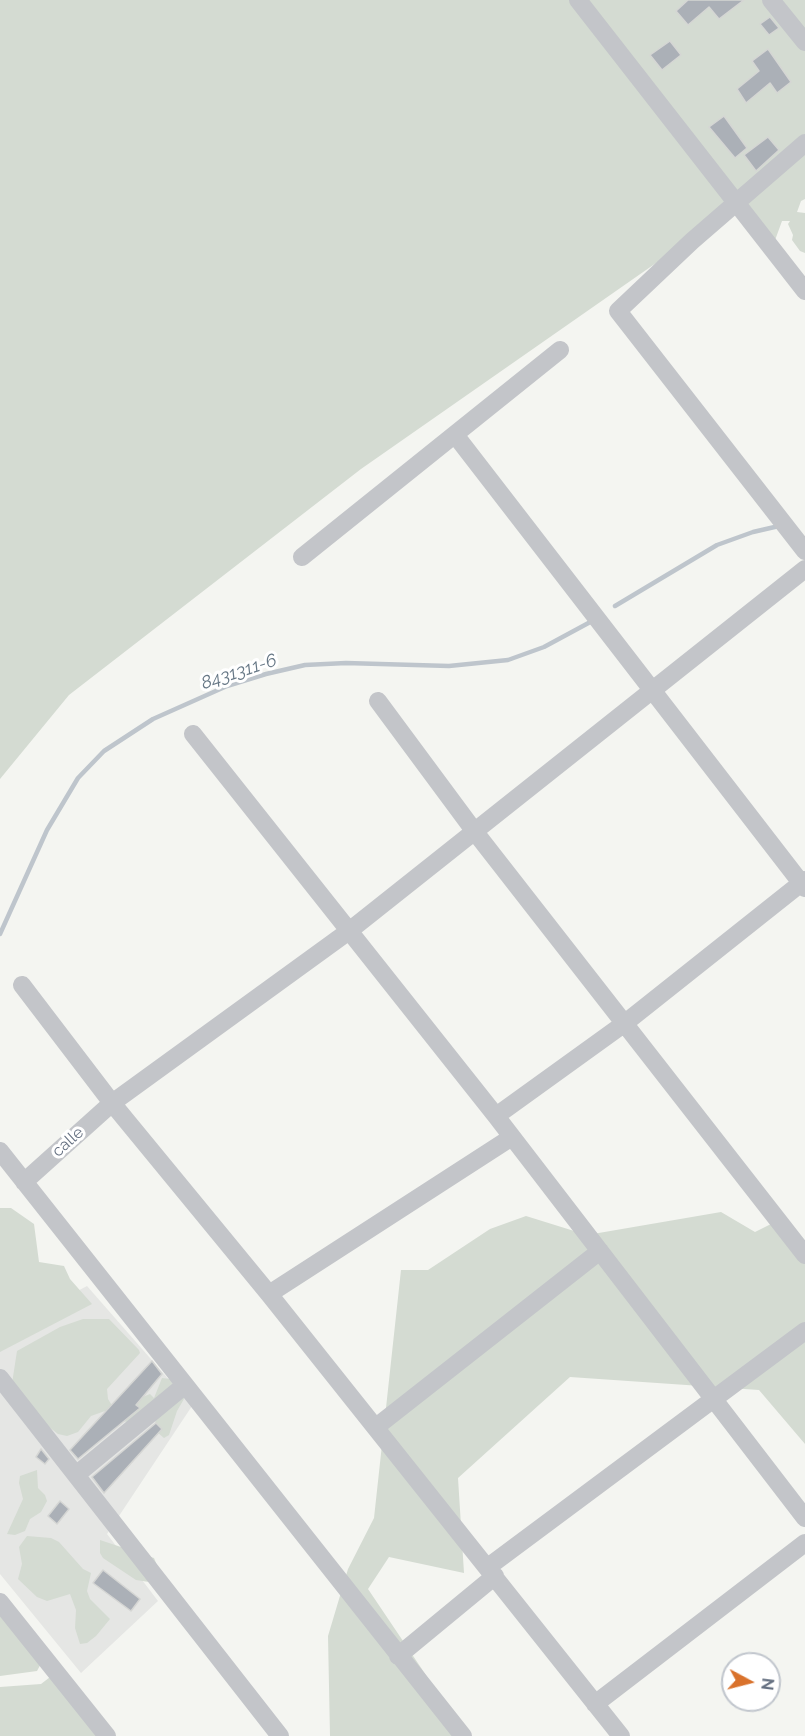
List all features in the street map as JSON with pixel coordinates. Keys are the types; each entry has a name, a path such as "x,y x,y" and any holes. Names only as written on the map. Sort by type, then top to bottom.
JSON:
{"street":[{"path":"578,0 805,291"},
{"path":"771,0 805,42"},
{"path":"805,143 735,203 618,311 805,551"},
{"path":"302,557 456,436 560,350"},
{"path":"456,436 804,883 625,1023 496,1116"},
{"name":"calle","path":"24,1182 112,1103 349,931 805,569"},
{"path":"378,701 475,832 805,1255"},
{"path":"193,734 496,1116 805,1518"},
{"path":"21,986 112,1103 375,1427 620,1736"},
{"path":"268,1294 512,1137"},
{"path":"0,1151 463,1736"},
{"path":"375,1427 600,1251"},
{"path":"398,1656 491,1572 805,1331"},
{"path":"0,1378 280,1736"},
{"path":"76,1475 185,1385"},
{"path":"595,1704 805,1543"},
{"path":"0,1602 107,1736"}],"shaded area":[{"path":"0,0 805,0 805,199 801,201 797,212 805,213 805,253 800,251 792,240 793,235 788,224 790,221 782,221 774,243 742,203 361,469 69,695 0,779"},
{"path":"0,1208 11,1208 34,1224 39,1262 64,1266 70,1279 92,1304 0,1352"},
{"path":"721,1212 755,1232 779,1220 805,1250 805,1444 759,1390 570,1377 458,1478 464,1573 389,1557 368,1589 467,1736 330,1736 328,1636 348,1569 374,1518 401,1270 428,1270 490,1229 526,1216 587,1235"},
{"path":"87,1286 192,1406 107,1534 158,1601 81,1673 0,1574 0,1332"},
{"path":"83,1319 109,1319 139,1350 140,1353 107,1389 108,1399 116,1412 150,1394 154,1398 162,1378 180,1380 188,1392 177,1411 169,1435 164,1438 157,1432 155,1419 132,1423 114,1419 105,1411 91,1416 78,1432 67,1436 58,1434 24,1407 11,1390 17,1351 60,1327"},
{"path":"37,1470 38,1488 47,1501 41,1512 30,1519 25,1531 15,1535 7,1534 23,1499 19,1483 20,1476"},
{"path":"27,1536 51,1538 59,1542 83,1569 91,1573 87,1591 90,1599 110,1619 87,1643 80,1644 75,1628 76,1610 70,1594 47,1601 37,1597 18,1579 22,1564 19,1547"},
{"path":"100,1540 154,1558 159,1570 149,1582 136,1580 103,1558 100,1553"},
{"path":"0,1605 45,1656 37,1671 0,1676"},
{"path":"58,1671 105,1736 0,1736 0,1687 41,1684"}],"building":[{"path":"688,0 744,0 719,19 709,7 688,25 676,11"},
{"path":"770,17 779,28 769,35 760,24"},
{"path":"670,41 681,55 662,70 650,55"},
{"path":"768,49 791,82 777,93 770,83 746,103 737,89 759,71 752,61"},
{"path":"724,116 747,148 735,158 709,127"},
{"path":"768,137 779,150 756,171 744,155"},
{"path":"152,1361 162,1374 136,1405 140,1408 78,1459 70,1450"},
{"path":"156,1423 162,1429 104,1493 92,1477"},
{"path":"41,1449 49,1459 45,1464 36,1457"},
{"path":"60,1501 69,1509 57,1524 48,1516"},
{"path":"103,1570 140,1599 131,1611 93,1583"}],"waterway":[{"name":"8431311-6","path":"615,606 717,545 753,532 779,526"},
{"name":"8431311-6","path":"0,934 47,830 78,778 104,751 153,719 227,686 305,665 346,663 449,666 508,660 544,647 594,620"}]}
